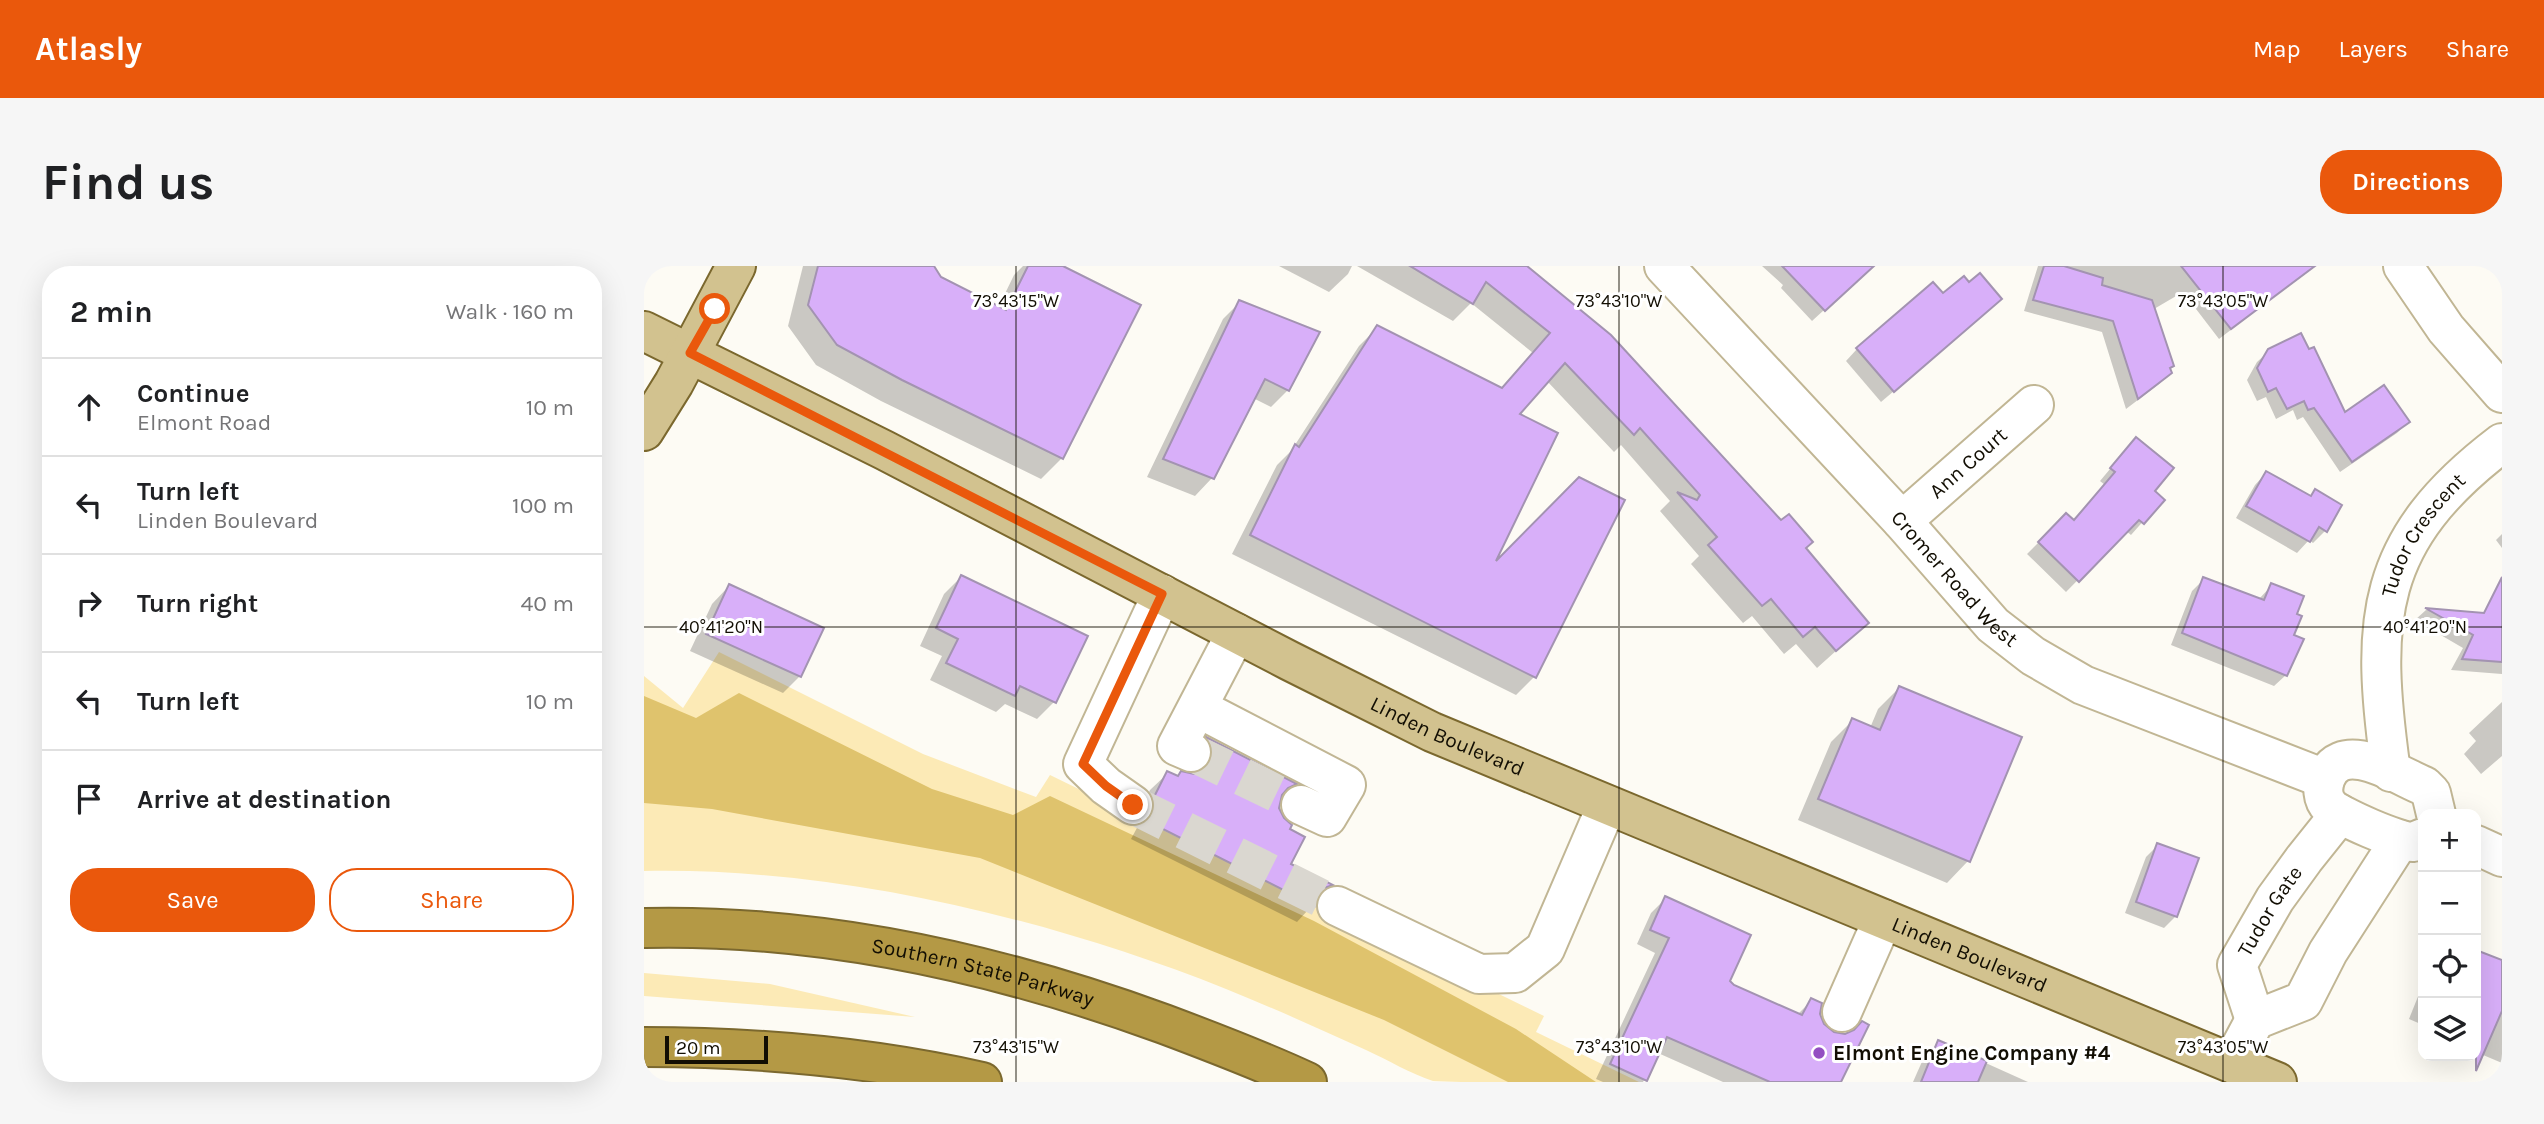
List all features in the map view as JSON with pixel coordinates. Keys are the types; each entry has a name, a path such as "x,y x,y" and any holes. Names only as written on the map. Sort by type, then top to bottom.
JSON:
{"highway":[{"name":"Southern State Parkway","path":"644,928 762,930 872,944 937,957 1057,988 1115,1007 1231,1050 1307,1082"},
{"path":"644,1046 830,1056 890,1064 982,1082"}],"main road":[{"path":"644,431 658,412 736,266"},
{"name":"Linden Boulevard","path":"644,331 1433,732 2277,1082"}],"street":[{"name":"Cromer Road West","path":"1664,266 1902,521 1993,625 2034,656 2083,685 2325,779"},
{"path":"2403,266 2446,329 2502,393"},
{"name":"Ann Court","path":"1902,521 2034,405"},
{"name":"Tudor Crescent","path":"2391,772 2384,706 2381,625 2392,575 2406,543 2427,512 2466,470 2502,443"},
{"path":"1133,805 1106,786 1083,764 1162,594"},
{"path":"1191,752 1177,746 1236,633"},
{"path":"1198,708 1346,785 1327,817 1301,805"},
{"path":"2232,1063 2255,1020 2303,1001 2328,952 2412,839 2340,814 2329,807 2323,794 2325,779 2330,769 2339,761 2351,758 2364,760 2424,786 2431,793 2435,809"},
{"path":"1337,906 1479,974 1515,974 1545,949 1608,805"},
{"name":"Tudor Gate","path":"2255,1020 2237,965 2275,899 2340,814"},
{"path":"2481,847 2502,857"},
{"path":"1842,1012 1883,919"}],"shaded area":[{"path":"719,652 923,754 1036,797 1050,775 1544,1016 1536,1032 1639,1082 1433,1081 1226,989 1158,963 1014,919 866,888 791,878 717,872 644,871 644,676 683,708"},
{"path":"739,693 932,789 1013,815 1050,796 1314,921 1516,1029 1596,1082 1508,1082 1384,1020 980,858 712,809 644,803 644,696 696,718"},
{"path":"644,973 770,984 915,1017 644,996"}],"building":[{"path":"818,266 934,266 941,277 1006,310 1028,266 1063,266 1141,305 1063,459 837,345 808,305"},
{"path":"1410,266 1527,266 1611,335 1781,520 1789,514 1813,542 1806,548 1869,623 1836,651 1815,627 1803,637 1771,599 1762,606 1708,545 1717,537 1677,492 1697,500 1700,495 1640,428 1634,435 1565,363 1520,414 1558,433 1496,561 1579,477 1625,500 1536,678 1250,535 1295,444 1299,447 1377,325 1502,388 1550,333 1486,282 1473,304"},
{"path":"1782,266 1874,266 1825,311"},
{"path":"2044,266 2064,266 2103,278 2102,285 2152,300 2174,366 2170,368 2172,373 2138,399 2113,321 2033,300"},
{"path":"2181,266 2315,266 2231,329"},
{"path":"1980,273 2002,299 1894,392 1856,348 1933,282 1943,293 1964,276 1969,282"},
{"path":"1239,300 1320,332 1289,391 1265,379 1214,479 1163,459"},
{"path":"2301,333 2309,349 2314,347 2345,412 2384,385 2410,422 2352,462 2314,408 2308,410 2304,401 2287,409 2276,388 2268,392 2257,368 2268,349"},
{"path":"2136,437 2174,468 2155,491 2165,500 2144,524 2139,520 2079,582 2038,542 2066,513 2074,520 2115,472 2110,468"},
{"path":"2266,471 2311,496 2315,489 2342,505 2327,532 2319,527 2310,542 2246,506"},
{"path":"961,575 1088,636 1056,703 1020,686 1015,696 946,663 958,639 936,628"},
{"path":"2203,577 2264,600 2271,583 2304,596 2297,614 2302,616 2294,635 2304,639 2287,676 2182,633"},
{"path":"2502,577 2502,662 2462,659 2473,635 2425,608 2484,613"},
{"path":"729,584 824,628 801,677 706,634"},
{"path":"1899,686 2022,737 1970,862 1818,799 1852,718 1880,730"},
{"path":"1206,737 1297,784 1282,795 1279,808 1284,818 1292,825 1290,829 1305,837 1291,864 1333,885 1324,888 1315,906 1147,821 1155,808 1153,799 1167,771 1178,776 1181,771 1194,774 1205,769 1211,761 1213,749"},
{"path":"2157,843 2199,858 2177,917 2136,902"},
{"path":"1665,896 1751,935 1730,981 1734,985 1802,1015 1811,998 1822,1003 1820,1014 1824,1024 1834,1032 1845,1034 1854,1030 1862,1021 1869,1025 1841,1082 1770,1082 1667,1037 1647,1081 1610,1064 1669,938 1650,930"},
{"path":"2481,952 2502,960 2502,1011 2481,1059"},
{"path":"1938,1040 1987,1061 1978,1082 1921,1082"}],"tunnel":[{"path":"1191,752 1301,805"},
{"path":"1133,805 1337,906"}],"place":[{"name":"Elmont Engine Company #4","path":"1819,1053"}],"route":[{"path":"715,309 690,353 1162,594 1083,764 1123,800 1133,805"}]}
